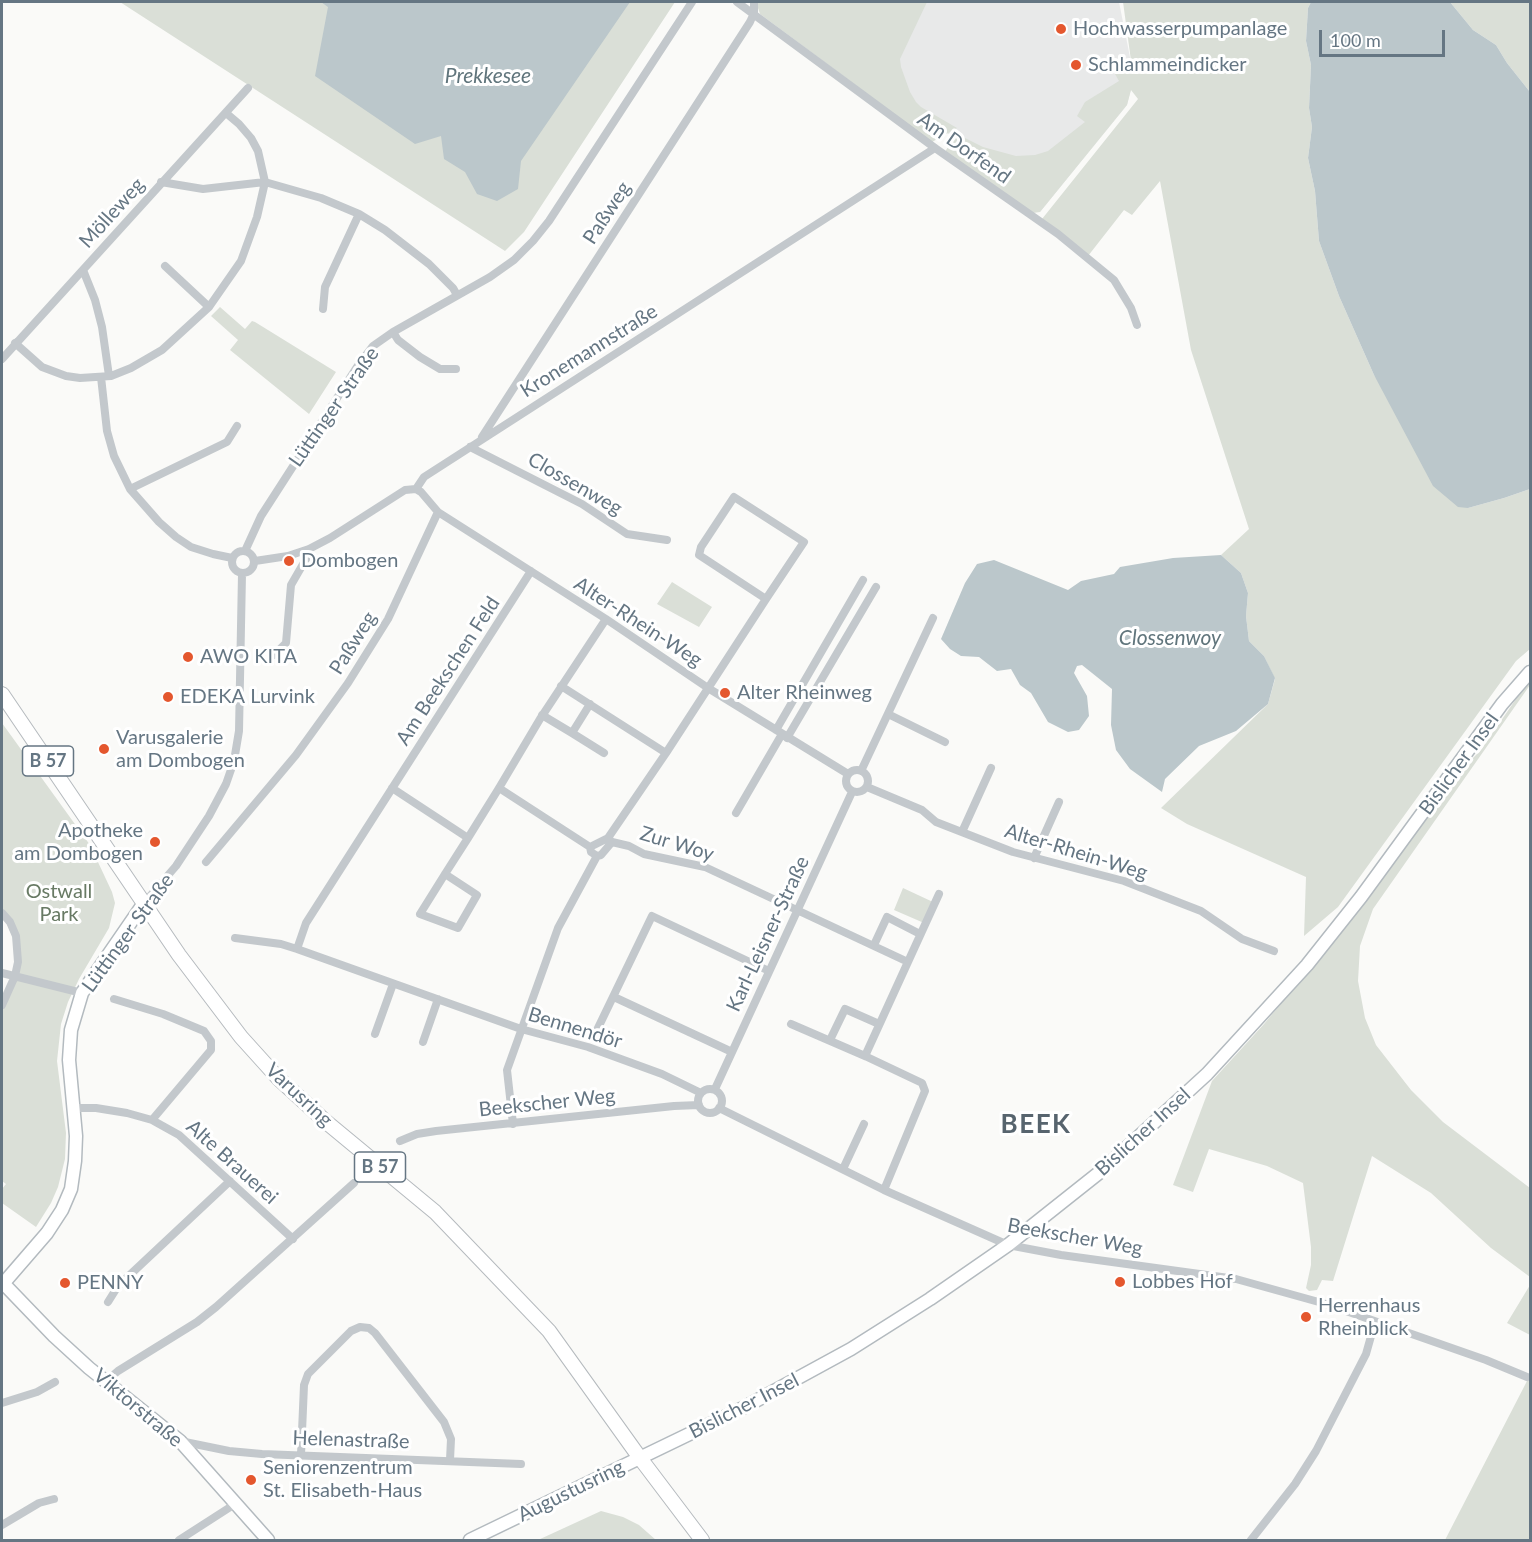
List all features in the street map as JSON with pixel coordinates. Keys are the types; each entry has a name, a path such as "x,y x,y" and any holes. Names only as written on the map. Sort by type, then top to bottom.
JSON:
{"main road":[{"name":"Bislicher Insel","path":"640,1458 741,1409 851,1349 930,1299 1008,1245 1091,1179 1153,1125 1207,1074 1306,965 1361,897 1502,704 1530,672"},
{"name":"Varusring","path":"2,694 186,964 248,1046 278,1078 325,1121 435,1212 461,1238 549,1331 640,1458"},
{"name":"Lüttinger Straße","path":"2,1284 46,1233 62,1210 70,1189 75,1161 76,1136 69,1060 70,1030 82,993 144,903"},
{"name":"Viktorstraße","path":"2,1284 54,1336 105,1382 180,1441 268,1540"},
{"name":"Augustusring","path":"470,1540 640,1458"},
{"name":"B 57","path":"640,1458 702,1540"}],"street":[{"name":"Lüttinger Straße","path":"232,558 244,550 261,516 357,367 373,346 393,332 490,277 514,260 544,228 692,2"},
{"name":"Am Dorfend","path":"737,2 934,148 1058,234 1114,280 1131,308 1137,325"},
{"path":"754,2 754,13"},
{"name":"Paßweg","path":"480,440 754,13"},
{"name":"Mölleweg","path":"2,359 248,88"},
{"path":"15,343 42,368 66,376 105,377 131,368 162,350 209,307 241,261 257,217 265,182 261,160 251,138 226,113"},
{"name":"Kronemannstraße","path":"255,561 288,556 309,549 405,490 416,489 424,477 480,440 934,148"},
{"path":"161,182 185,188 203,189 265,182 321,198 359,214 385,230 429,264 457,295"},
{"path":"323,309 325,287 359,214"},
{"path":"165,266 209,307"},
{"path":"83,270 95,300 102,327 107,431 114,456 130,489 159,522 176,537 191,547 232,558 232,566 242,574 254,568 255,561 252,554 244,550"},
{"path":"393,332 405,348 440,369 456,369"},
{"path":"130,489 227,442 237,426"},
{"name":"Clossenweg","path":"470,447 573,499 627,534 667,540"},
{"name":"Alter-Rhein-Weg","path":"416,489 438,512 606,619 708,688 848,774"},
{"path":"513,1124 507,1070 558,928 597,856 601,855 804,542 734,497 700,547 699,555 766,600"},
{"name":"Paßweg","path":"206,862 296,755 364,659 388,619 438,512"},
{"path":"274,655 286,643 289,593 309,549"},
{"name":"Am Beekschen Feld","path":"297,949 306,923 531,572"},
{"name":"Lüttinger Straße","path":"144,903 176,866 209,816 226,784 234,761 239,731 242,574"},
{"path":"736,813 863,580"},
{"path":"781,734 876,587"},
{"path":"861,771 933,618"},
{"path":"445,874 477,895 458,928 420,914 542,715 606,619"},
{"path":"561,686 666,753"},
{"path":"572,733 590,704"},
{"path":"888,714 945,742"},
{"path":"542,715 604,753"},
{"path":"962,832 991,768"},
{"path":"854,770 861,771 867,776 867,787 859,793 852,792 845,784 848,774 854,770"},
{"name":"Alter-Rhein-Weg","path":"867,787 922,810 936,822 1013,852 1124,881 1190,906 1242,939 1274,951"},
{"path":"392,788 468,838"},
{"path":"499,788 590,847 591,852 597,856"},
{"name":"Karl-Leisner-Straße","path":"715,1089 852,792"},
{"path":"1034,858 1059,802"},
{"path":"590,847 610,840"},
{"name":"Zur Woy","path":"610,840 644,854 705,867 908,962"},
{"path":"865,1056 939,894"},
{"path":"2,913 10,922 16,936 18,962 15,976 2,1005"},
{"path":"597,1030 652,916 769,971"},
{"path":"874,945 887,917 920,934"},
{"name":"Bennendör","path":"235,938 281,944 297,949 521,1029 588,1047 662,1074 701,1093"},
{"path":"2,973 82,993"},
{"path":"375,1034 393,984"},
{"path":"614,997 732,1052"},
{"path":"114,999 163,1014 204,1031 211,1041 211,1050 152,1120"},
{"path":"423,1042 438,999"},
{"path":"830,1040 844,1009 879,1024"},
{"path":"791,1024 922,1083 925,1091 884,1190"},
{"path":"707,1089 715,1089 722,1101 714,1112 708,1112 699,1105 698,1099 707,1089"},
{"name":"Beekscher Weg","path":"400,1141 417,1134 436,1131 699,1105"},
{"name":"Alte Brauerei","path":"73,1108 110,1109 152,1120 179,1135 293,1239"},
{"name":"Beekscher Weg","path":"719,1108 884,1190 1008,1245 1061,1255 1236,1279 1326,1304 1486,1360 1527,1377"},
{"path":"843,1169 864,1124"},
{"path":"108,1302 117,1286 230,1181"},
{"path":"105,1382 118,1371 197,1322 354,1183"},
{"path":"1251,1540 1295,1484 1316,1451 1366,1354 1375,1322"},
{"path":"301,1455 304,1385 308,1374 351,1331 360,1327 369,1328 375,1333 444,1422 451,1439 450,1460"},
{"path":"2,1402 37,1392 55,1382"},
{"name":"Helenastraße","path":"180,1441 229,1451 521,1464"},
{"path":"2,1526 39,1503 54,1499"},
{"path":"179,1540 235,1504"}],"shaded area":[{"path":"808,2 1119,2 1134,77 1127,105 1040,212 954,142 952,136"}],"green space":[{"path":"120,2 675,2 524,232 505,251"},
{"path":"756,2 927,2 900,59 901,67 916,102 957,128 932,142 760,14"},
{"path":"1123,2 1311,2 1308,8 1306,41 1311,65 1309,108 1312,127 1308,158 1315,191 1319,241 1339,296 1374,375 1468,508 1530,489 1530,649 1516,661 1338,907 1304,936 1306,877 1187,824 1161,808 1268,704 1275,679 1264,656 1249,641 1246,616 1248,593 1241,573 1221,555 1249,529 1191,350 1160,181 1132,215 1124,210 1088,256 1042,219 1138,99 1131,90 1127,105 1040,212 1033,213 945,152 952,140 959,135 983,147 1016,156 1035,155 1048,151 1085,122 1077,116 1085,102 1119,81 1115,74 1132,68"},
{"path":"1450,2 1530,2 1530,92 1496,45 1473,30"},
{"path":"220,307 245,329 252,321 255,322 336,372 309,414 230,350 238,340 211,316"},
{"path":"672,582 712,607 699,627 657,604"},
{"path":"1530,678 1530,685 1373,909 1360,946 1358,981 1365,1018 1376,1045 1411,1090 1443,1122 1530,1188 1530,1277 1491,1248 1431,1193 1372,1156 1333,1281 1322,1280 1317,1290 1309,1291 1306,1288 1311,1265 1311,1247 1303,1183 1267,1166 1209,1149 1193,1192 1173,1185 1212,1081 1264,1024 1367,900 1465,766 1481,750 1518,696 1519,690"},
{"name":"Ostwall Park","path":"2,723 90,845 115,903 109,928 79,979 61,1024 57,1061 66,1133 65,1159 58,1187 36,1227 2,1203 2,1189 6,1184 2,1181 2,1005 15,976 18,949 2,913"},
{"path":"903,888 933,902 924,923 894,910"},
{"path":"1530,1285 1530,1335 1507,1323"},
{"path":"1530,1373 1530,1540 1445,1540 1526,1383"},
{"path":"601,1511 623,1517 639,1525 656,1540 538,1540"}],"water":[{"name":"Prekkesee","path":"321,2 630,2 521,161 518,189 497,201 477,194 465,172 444,159 441,136 415,144 315,76 328,7"},
{"path":"1311,2 1450,2 1473,30 1496,45 1530,92 1530,489 1468,508 1458,507 1433,486 1374,375 1339,296 1319,241 1315,191 1308,158 1312,127 1309,108 1311,65 1306,41 1308,8"},
{"name":"Clossenwoy","path":"1221,555 1241,573 1248,593 1246,616 1249,641 1264,656 1275,678 1268,704 1236,731 1199,746 1165,779 1162,792 1130,769 1116,750 1111,725 1112,689 1082,665 1077,666 1074,673 1087,696 1089,716 1079,730 1068,732 1048,722 1031,693 1020,685 1011,669 997,671 979,657 961,656 941,639 965,583 977,564 994,560 1068,590 1081,581 1114,574 1120,567 1173,558"}],"place":[{"name":"Hochwasserpumpanlage","path":"1061,29"},
{"name":"Schlammeindicker","path":"1076,65"},
{"name":"Dombogen","path":"289,561"},
{"name":"AWO KITA","path":"188,657"},
{"name":"Alter Rheinweg","path":"725,693"},
{"name":"EDEKA Lurvink","path":"168,697"},
{"name":"Varusgalerie am Dombogen","path":"104,749"},
{"name":"Apotheke am Dombogen","path":"155,842"},
{"name":"Lobbes Hof","path":"1120,1282"},
{"name":"PENNY","path":"65,1283"},
{"name":"Herrenhaus Rheinblick","path":"1306,1317"},
{"name":"Seniorenzentrum St. Elisabeth-Haus","path":"251,1480"}],"district":[{"name":"BEEK","path":"1036,1125"}]}
